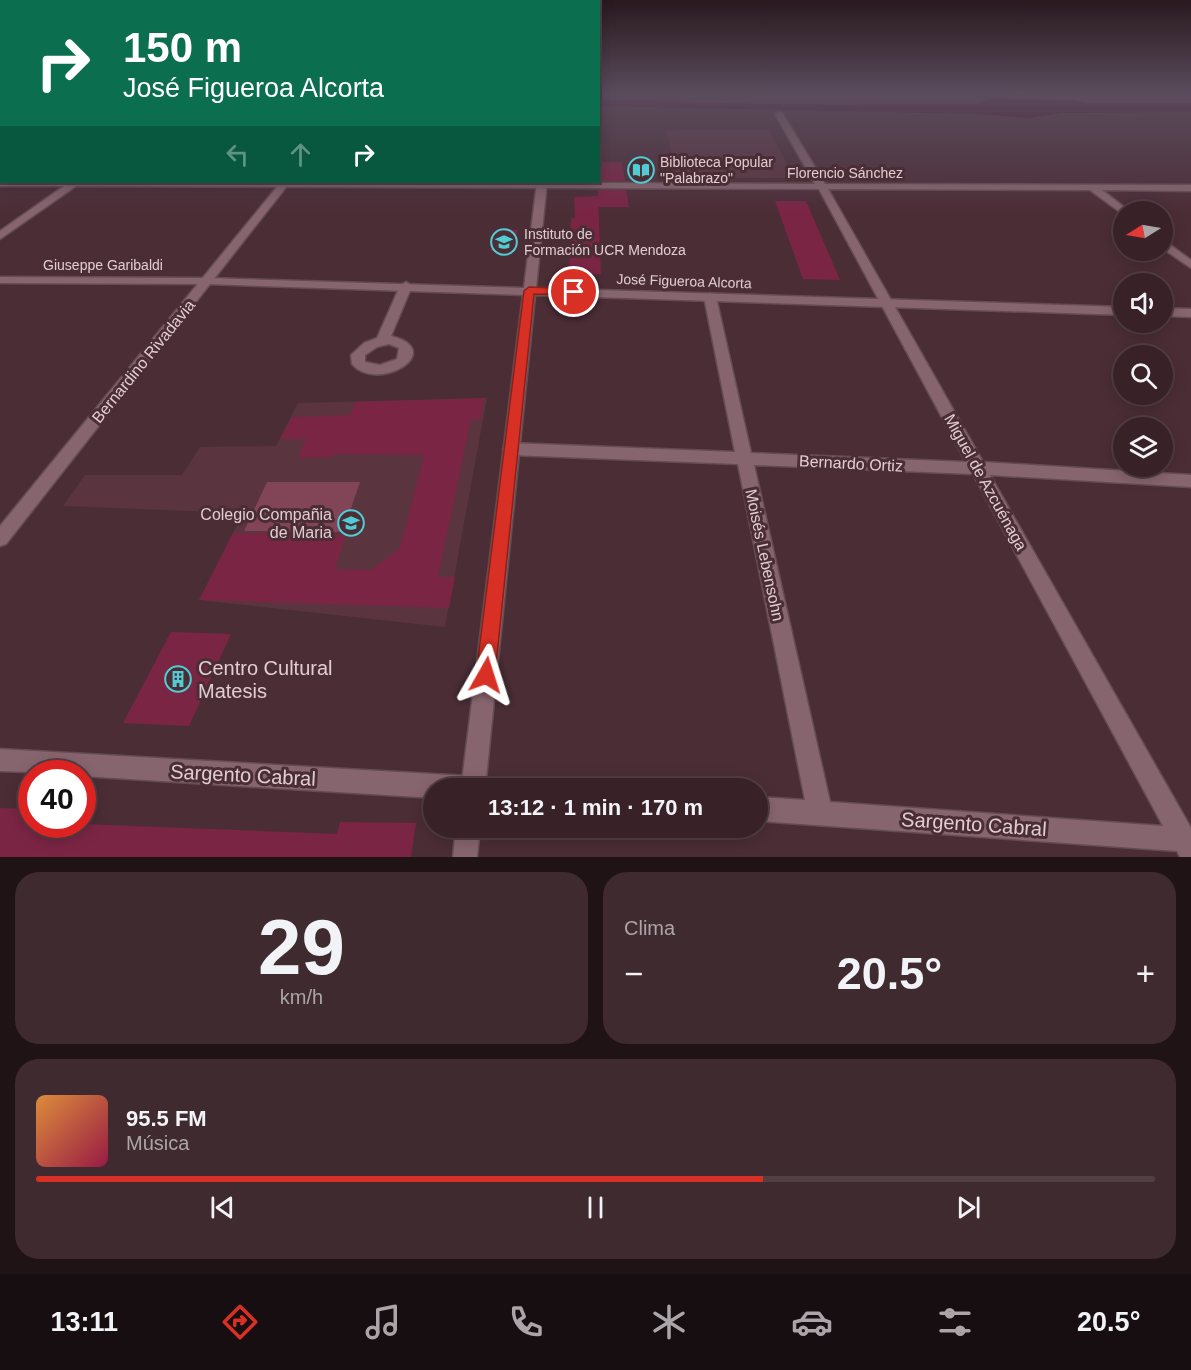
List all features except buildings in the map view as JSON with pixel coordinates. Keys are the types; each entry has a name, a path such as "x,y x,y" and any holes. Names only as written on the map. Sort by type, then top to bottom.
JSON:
{"street":[{"name":"Miguel de Azcuénaga","path":"790,133 1189,844"},
{"path":"0,236 74,183"},
{"name":"Bernardino Rivadavia","path":"2,532 207,281 283,183"},
{"name":"Florencio Sánchez","path":"413,183 1191,188"},
{"path":"478,778 511,449 542,184"},
{"path":"1093,188 1113,203"},
{"path":"1173,251 1191,265"},
{"name":"Giuseppe Garibaldi","path":"0,279 207,281"},
{"name":"José Figueroa Alcorta","path":"207,281 1113,311"},
{"path":"382,340 406,286"},
{"name":"Moisés Lebensohn","path":"710,297 820,813"},
{"path":"1173,312 1191,313"},
{"name":"Bernardo Ortiz","path":"511,449 979,468 1191,481"},
{"name":"Sargento Cabral","path":"0,760 423,786"},
{"name":"Sargento Cabral","path":"768,809 1189,844"},
{"path":"465,857 467,838"}],"shaded area":[{"path":"667,133 771,133 794,178 677,178"},
{"name":"Colegio Compañia de Maria","path":"487,398 445,627 199,600 243,513 63,506 85,475 182,475 200,447 276,446 298,403"},
{"path":"267,482 360,482 343,532 244,531"}],"place":[{"name":"Biblioteca Popular \"Palabrazo\"","path":"641,170"},
{"name":"Instituto de Formación UCR Mendoza","path":"504,242"},
{"name":"Colegio Compañia de Maria","path":"351,523"},
{"name":"Centro Cultural Matesis","path":"178,679"}],"route":[{"path":"486,675 529,291 574,292"}]}
